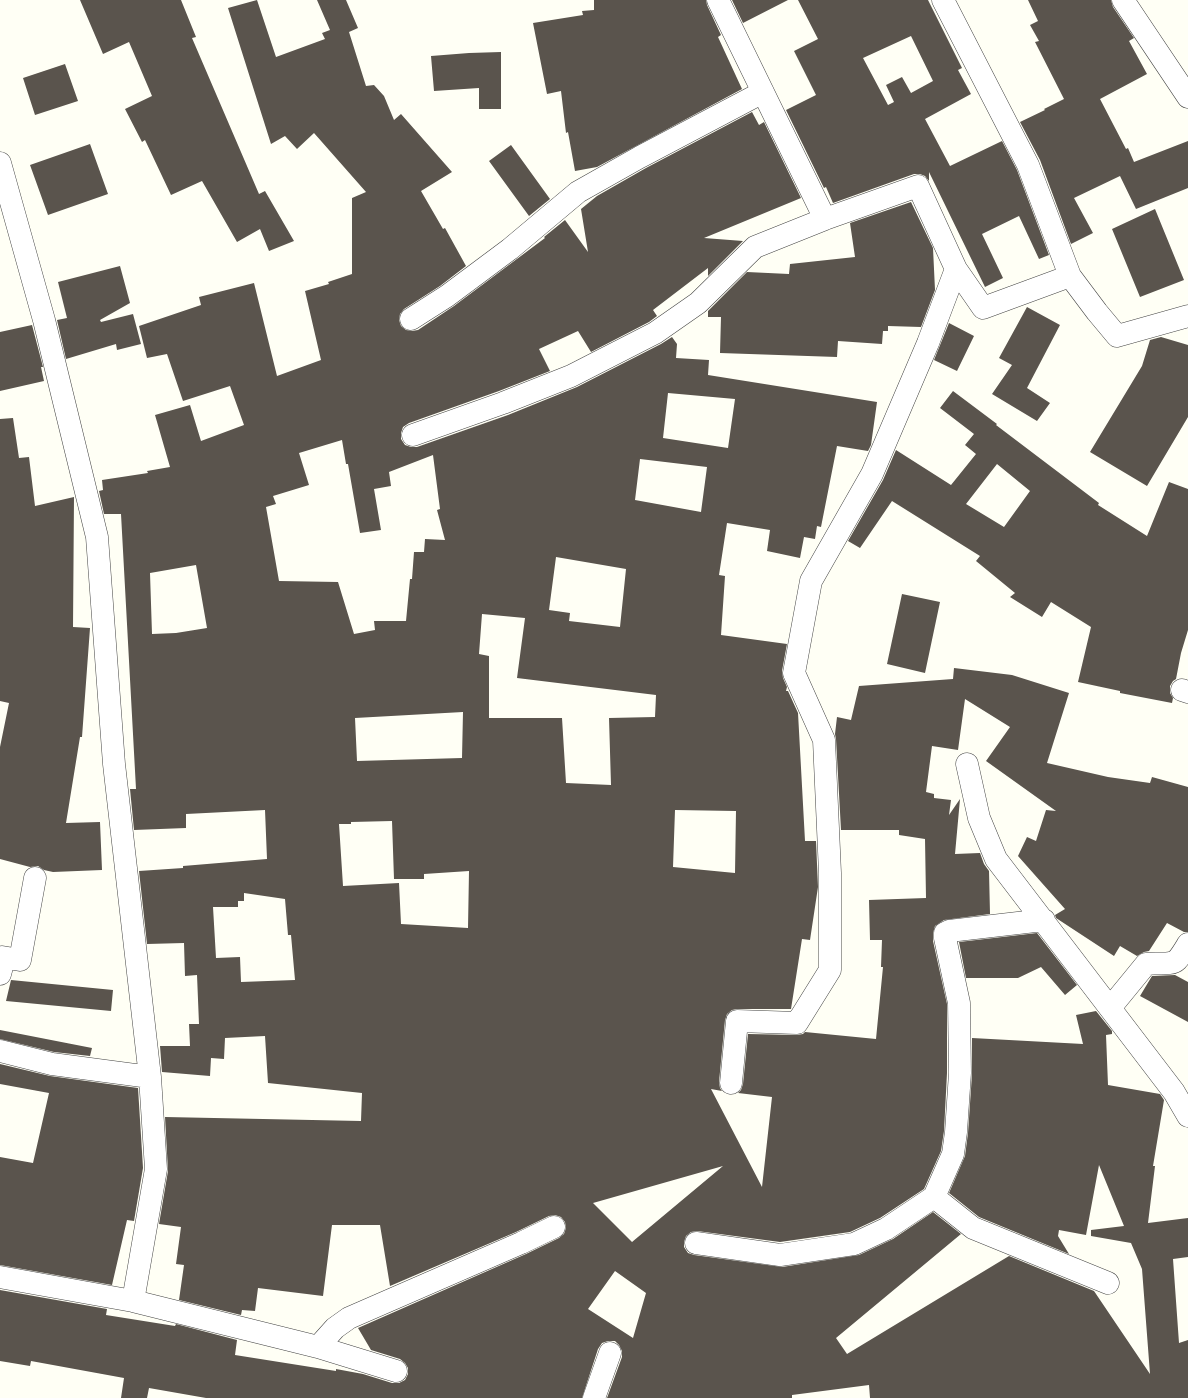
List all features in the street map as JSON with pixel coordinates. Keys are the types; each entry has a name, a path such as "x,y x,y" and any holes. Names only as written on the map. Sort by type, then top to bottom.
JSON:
{"street":[{"path":"718,0 825,219"},
{"path":"943,0 1028,165 1070,276 1097,312 1117,336 1188,316"},
{"path":"1123,0 1188,97"},
{"path":"411,319 447,296 504,254 578,192 640,157 763,92"},
{"path":"0,163 44,320 97,537 114,764 150,1077 156,1169 133,1301"},
{"path":"413,435 503,403 571,376 655,333 698,303 755,247 825,219 918,186 956,269 983,308 1070,276"},
{"path":"731,1083 737,1021 797,1023 830,970 830,873 824,740 794,673 811,581 872,474 928,344 956,269"},
{"path":"967,764 979,818 996,859 1174,1092 1188,1116"},
{"path":"1,962 20,960 35,878"},
{"path":"696,1243 780,1255 854,1244 886,1229 934,1197 953,1154 960,1073 959,1003 944,938 945,933 949,931 1044,920"},
{"path":"1110,1008 1146,964 1172,964 1177,960 1188,944"},
{"path":"0,1051 52,1064 150,1077"},
{"path":"934,1197 973,1228 1108,1283"},
{"path":"318,1347 335,1328 349,1318 521,1243 554,1227"},
{"path":"0,1277 133,1301 318,1347 396,1371"},
{"path":"594,1398 610,1354"}],"building":[{"path":"80,0 181,0 196,37 192,38 259,194 265,191 294,241 269,251 260,229 237,242 202,181 171,195 145,140 142,142 125,109 152,96 129,42 103,54"},
{"path":"257,0 276,57 325,39 322,33 330,30 317,0 346,0 358,28 349,32 366,86 374,85 384,96 394,120 401,114 452,172 421,191 443,229 445,228 466,266 440,286 404,309 400,314 399,320 401,326 406,330 418,330 454,306 545,238 544,237 565,220 588,252 581,209 597,196 646,168 752,112 759,125 764,122 801,198 704,238 743,241 708,276 708,268 653,310 657,316 649,322 591,352 578,331 539,349 550,371 409,423 403,427 401,439 405,445 417,447 508,415 577,387 672,337 677,344 676,358 709,360 708,375 877,402 871,445 868,451 837,446 821,527 817,526 815,539 804,537 800,558 767,551 770,530 727,523 719,575 725,576 721,635 787,644 782,671 787,687 786,691 788,691 798,713 805,841 816,841 818,887 810,940 802,939 791,1009 737,1009 732,1010 727,1014 725,1020 719,1082 722,1091 711,1089 762,1187 772,1097 738,1093 743,1084 748,1034 797,1035 805,1032 876,1039 883,967 881,967 882,940 870,940 869,900 926,898 925,839 899,835 899,830 841,830 835,734 837,717 851,720 859,686 953,679 954,668 1012,675 1069,693 1047,763 1108,777 1150,783 1152,777 1188,787 1188,932 1184,932 1167,923 1149,951 1137,956 1120,946 1114,956 1056,918 1055,915 1065,909 1018,856 1027,837 1036,841 1046,810 1056,811 986,761 1010,727 965,699 958,750 932,746 926,792 934,794 934,798 951,800 949,815 960,799 955,854 980,853 984,864 989,871 990,914 944,920 935,926 933,933 933,941 947,1004 947,1073 944,1131 941,1151 924,1189 880,1218 850,1232 780,1242 697,1231 691,1232 686,1236 684,1247 688,1253 694,1255 782,1267 859,1255 893,1239 933,1212 961,1234 836,1338 847,1354 1009,1256 1094,1291 1150,1374 1142,1269 1131,1243 1091,1236 1091,1230 1124,1226 1099,1165 1086,1235 1059,1230 1058,1236 1069,1254 979,1217 949,1193 965,1156 972,1074 972,1038 1083,1044 1076,1015 1096,1011 1112,1031 1112,1034 1106,1035 1108,1085 1160,1094 1164,1100 1153,1166 1155,1166 1148,1223 1188,1218 1188,1257 1173,1259 1179,1343 1188,1340 1188,1398 870,1398 869,1385 792,1395 792,1398 607,1398 622,1357 622,1351 615,1341 602,1343 598,1349 582,1398 206,1398 149,1388 147,1398 121,1398 124,1378 31,1361 30,1366 0,1361 0,1290 107,1309 106,1315 175,1326 176,1324 237,1340 235,1355 336,1371 336,1369 363,1374 392,1383 399,1383 405,1380 408,1374 408,1368 405,1363 400,1359 371,1350 358,1328 526,1254 559,1238 564,1234 566,1228 565,1222 561,1217 555,1215 549,1216 516,1232 390,1286 380,1225 332,1225 323,1296 258,1288 255,1311 242,1310 241,1315 179,1300 184,1265 176,1264 181,1227 159,1224 168,1171 165,1117 361,1121 362,1093 268,1083 265,1036 225,1038 224,1059 211,1058 210,1076 162,1072 160,1046 190,1046 189,1024 199,1024 197,975 185,976 184,943 147,944 139,871 267,859 265,810 186,814 186,828 134,830 130,789 136,789 121,514 104,514 99,491 103,490 102,480 148,473 147,471 170,467 155,415 190,405 201,441 244,425 230,386 183,401 167,354 147,358 139,326 201,305 199,297 254,283 277,376 321,360 305,291 329,284 328,282 352,274 352,198 366,192 314,133 297,149 285,136 271,144 228,8","holes":["668,393 735,399 728,448 663,438","342,440 346,464 348,464 360,533 381,530 374,489 391,486 389,472 433,455 440,509 437,510 445,540 425,539 424,552 414,552 406,621 374,621 375,630 354,634 338,582 279,581 266,507 276,504 273,496 309,485 299,453","640,459 707,467 701,512 635,500","556,557 626,569 620,627 569,621 570,613 549,610","196,565 207,628 176,633 152,634 150,573","482,614 525,618 517,678 656,695 655,717 609,718 611,785 566,783 562,718 489,718 489,656 479,654","463,712 462,758 357,761 355,718","675,810 736,811 735,873 673,867","392,821 394,879 424,879 424,874 469,871 468,928 401,924 399,883 343,886 339,824 351,824 351,822","244,893 285,899 288,935 291,935 295,980 241,982 240,957 216,958 213,907 238,907 238,901 244,901","723,1166 632,1242 593,1203","615,1271 646,1293 633,1338 588,1309"]},
{"path":"594,0 706,0 721,35 718,37 742,89 597,167 575,171 568,132 566,133 561,91 547,94 533,23 583,15 582,11 594,10"},
{"path":"732,0 788,0 743,23"},
{"path":"798,0 928,0 962,68 958,70 971,94 925,119 950,166 1002,141 1017,170 1049,255 1039,259 1019,216 982,234 1003,278 985,287 929,172 929,181 925,176 914,174 833,203 826,187 824,188 786,110 816,95 794,51 818,39","holes":["911,36 933,81 911,93 902,77 886,85 894,102 888,105 863,58"]},
{"path":"1028,0 1111,0 1113,7 1134,38 1129,41 1147,74 1100,99 1126,149 1128,148 1134,162 1188,141 1188,188 1136,209 1120,176 1074,198 1093,233 1071,244 1040,160 1020,122 1064,99 1035,42 1039,41 1030,25 1038,21"},
{"path":"501,52 501,109 479,109 479,88 434,91 431,56"},
{"path":"65,64 78,101 35,115 23,78"},
{"path":"90,144 108,194 48,215 30,165"},
{"path":"511,145 550,199 529,216 489,161"},
{"path":"911,202 933,248 935,290 921,327 888,326 888,331 883,331 882,344 838,341 837,357 720,353 721,317 708,317 708,311 747,272 789,274 790,264 855,257 850,223"},
{"path":"1155,209 1184,280 1140,297 1112,229"},
{"path":"120,266 130,303 100,320 101,322 133,314 141,344 117,350 116,344 66,359 57,320 67,318 58,282"},
{"path":"1027,307 1060,325 1027,388 1050,403 1037,421 992,394 1012,365 999,358"},
{"path":"949,323 974,336 957,371 934,360"},
{"path":"32,325 43,367 41,367 44,381 0,391 0,332"},
{"path":"1161,337 1188,345 1188,417 1147,486 1090,452 1142,366 1150,340"},
{"path":"953,391 1099,503 1098,505 1147,536 1169,482 1188,489 1188,630 1181,653 1176,679 1170,686 1170,693 1173,698 1172,703 1120,693 1120,691 1078,682 1091,627 1051,602 1042,617 1010,597 1015,593 976,561 980,556 892,501 860,548 848,541 883,480 896,450 951,485 976,454 965,445 974,434 940,408","holes":["997,464 1030,491 1004,527 966,504"]},
{"path":"13,418 19,458 29,457 35,506 74,497 73,627 90,628 82,737 80,737 66,823 100,822 102,870 53,872 44,870 38,866 30,867 0,859 0,747 9,703 0,701 0,419"},
{"path":"902,594 940,602 925,673 887,664"},
{"path":"1037,933 1077,985 1065,995 1041,967 1018,978 966,978 959,942"},
{"path":"1175,975 1188,982 1188,1022 1140,996 1152,976"},
{"path":"11,980 113,990 111,1011 6,1001"},
{"path":"0,1030 92,1048 90,1056 54,1052 0,1039"},
{"path":"0,1064 50,1076 138,1088 143,1168 134,1221 127,1220 112,1285 0,1265 0,1157 33,1163 49,1093 0,1084"}]}
